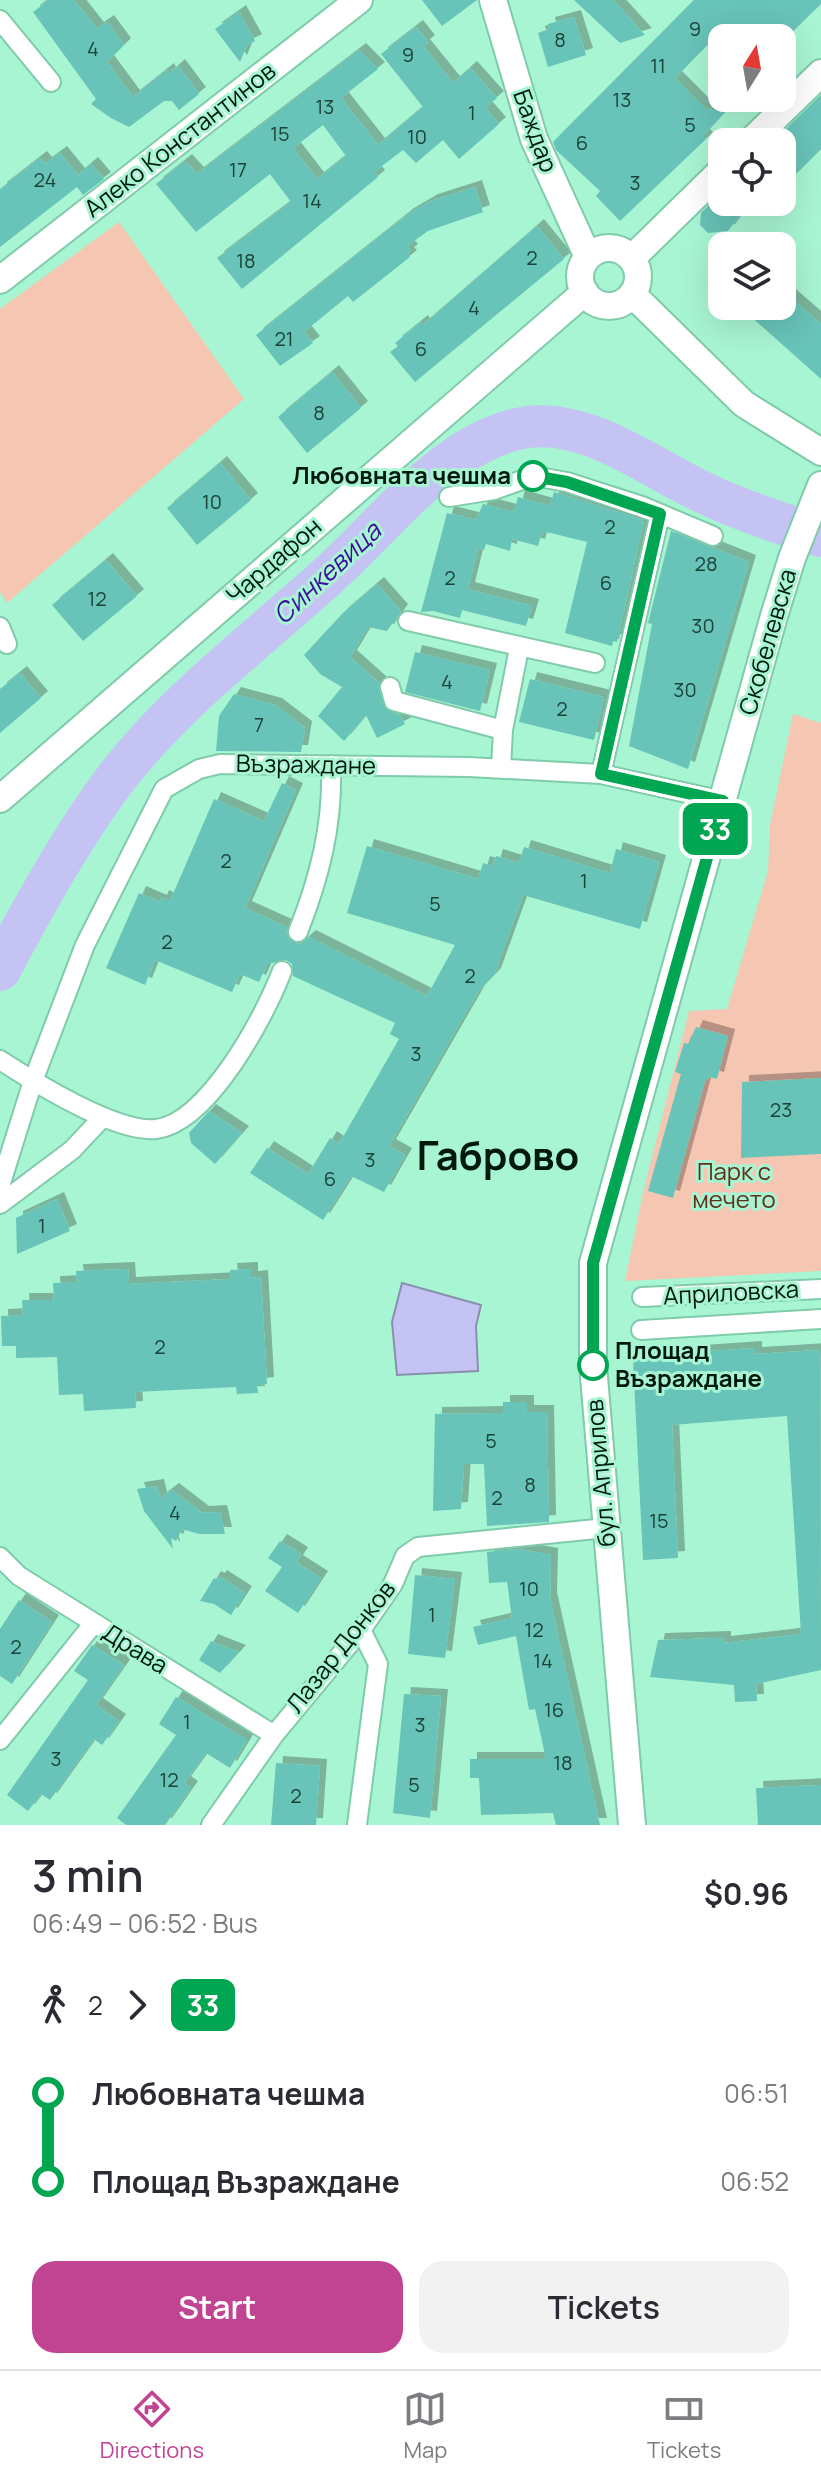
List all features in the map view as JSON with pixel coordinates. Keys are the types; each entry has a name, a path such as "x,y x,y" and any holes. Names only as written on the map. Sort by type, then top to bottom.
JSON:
{"main road":[{"name":"Алеко Константинов","path":"0,280 359,0"},
{"name":"Баждар","path":"493,0 534,139 588,257"},
{"path":"764,128 821,73"},
{"path":"632,258 708,184"},
{"path":"605,248 615,248 632,258 638,272 632,294 608,305 585,292 581,274 588,257 605,248"},
{"name":"Чардафон","path":"0,799 585,292"},
{"path":"632,294 744,404 821,452"},
{"name":"Скобелевска","path":"723,801 792,558 821,485"},
{"name":"бул. Априлов","path":"632,1825 593,1365 593,1263 723,801"}],"street":[{"path":"0,20 51,82"},
{"path":"449,497 505,487 533,476 567,482 713,536"},
{"path":"601,774 660,514"},
{"path":"408,621 595,663"},
{"path":"501,768 503,730 519,648"},
{"path":"390,687 394,701 503,730"},
{"name":"Възраждане","path":"0,1186 33,1081 85,945 164,789 199,769 220,764 331,765 501,768 601,774 723,801"},
{"path":"298,932 331,825 331,765"},
{"path":"6,1064 103,1117 145,1129 159,1129 172,1123 211,1092 237,1059 282,971"},
{"path":"0,1204 72,1150 103,1117"},
{"name":"Априловска","path":"642,1297 821,1289"},
{"name":"Априловска","path":"641,1330 821,1319"},
{"name":"Лазар Донков","path":"211,1825 274,1735 361,1630 393,1584 405,1556 418,1547 606,1528"},
{"name":"Драва","path":"0,1557 19,1576 274,1735"},
{"path":"0,1740 94,1623"},
{"path":"357,1825 378,1664 361,1630"}],"green space":[{"path":"119,222 244,399 7,603 0,592 0,309"},
{"name":"Парк с мечето","path":"793,714 821,723 821,1271 625,1281 642,1197 689,1011 727,1009 768,871 770,825"}],"water":[{"path":"402,1283 481,1305 476,1326 478,1371 397,1375 392,1322"}],"building":[{"path":"49,0 74,0 97,29 107,22 124,45 107,62 133,97 167,70 169,74 178,66 199,94 179,110 172,101 164,101 129,127 111,118 91,104 96,99 33,12"},
{"path":"422,0 477,0 442,26"},
{"path":"574,0 613,0 645,35 620,43"},
{"path":"694,0 821,0 821,4 796,28 796,24 708,24 708,44 675,78 708,112 725,112 708,128 703,136 706,139 620,221 596,196 600,191 556,150 553,142"},
{"path":"239,12 255,41 247,45 240,62 215,29"},
{"path":"574,17 586,55 548,67 538,33 549,29 548,24"},
{"path":"416,27 428,42 423,46 453,83 470,68 497,98 485,108 499,124 459,159 443,140 416,163 403,150 374,172 378,177 242,289 217,258 291,202 270,174 196,232 156,184 185,161 197,174 359,50 378,69 341,98 378,145 423,107 381,54","holes":["323,125 346,156 317,179 293,148"]},
{"path":"821,95 821,149 796,174 796,128 787,128"},
{"path":"60,153 78,175 91,164 104,179 83,195 77,187 0,247 0,189 40,158 45,164"},
{"path":"475,187 483,212 428,231 407,246 411,251 407,254 410,257 353,302 348,296 304,332 313,343 280,366 256,335 407,215 431,201"},
{"path":"708,206 708,216 739,216 728,231 708,233 700,225 701,213"},
{"path":"537,226 564,259 415,382 390,352 398,346 395,343 421,322 423,325"},
{"path":"796,302 821,324 821,379 755,320 796,320"},
{"path":"332,372 361,408 307,453 278,417"},
{"path":"220,463 251,500 197,545 167,508"},
{"path":"554,492 644,520 617,642 613,641 612,646 565,633 587,542 551,533 542,532 538,546 512,539 510,551 486,544 484,550 478,548 468,589 532,606 526,626 462,610 460,618 433,611 421,612 447,513 476,520 483,504 514,512 518,497 550,506"},
{"path":"671,531 749,562 688,769 629,746 652,624 648,623"},
{"path":"106,560 137,596 83,641 52,605"},
{"path":"377,584 401,611 387,631 368,627 350,657 379,683 385,709 400,715 405,724 377,738 366,715 344,741 318,716 342,687 320,674 304,655 343,613"},
{"path":"415,652 490,670 480,711 405,692"},
{"path":"20,673 41,698 0,733 0,689"},
{"path":"530,679 604,697 594,740 519,722"},
{"path":"234,694 275,705 305,728 301,752 216,751 219,716"},
{"path":"282,783 296,790 245,908 287,927 286,935 293,943 301,944 309,937 427,996 455,945 347,913 367,846 478,879 483,863 493,866 496,856 519,863 524,847 610,873 616,849 659,862 640,929 523,895 494,975 478,992 389,1146 405,1155 384,1192 351,1176 323,1220 250,1173 267,1148 308,1174 330,1138 339,1144 399,1039 390,1034 395,1023 293,976 292,964 286,960 267,964 259,982 240,974 232,992 155,960 145,985 106,968 139,893 160,902 162,897 170,901 214,799 264,821"},
{"path":"696,1027 728,1036 717,1079 710,1077 705,1081 673,1198 648,1191 681,1074 675,1072 684,1043 688,1044"},
{"path":"821,1078 821,1154 741,1158 742,1082"},
{"path":"209,1111 242,1133 215,1164 191,1143 189,1133"},
{"path":"57,1199 70,1231 17,1254 16,1218"},
{"path":"128,1269 129,1284 231,1279 230,1270 251,1269 251,1278 261,1277 267,1384 257,1385 258,1393 237,1394 236,1387 135,1392 136,1408 84,1411 83,1394 59,1395 57,1357 16,1358 16,1346 2,1346 1,1316 23,1315 22,1300 54,1300 53,1283 77,1282 76,1271"},
{"path":"755,1348 755,1354 820,1350 821,1670 756,1684 757,1701 735,1702 734,1685 650,1677 658,1640 724,1638 724,1643 801,1634 787,1416 672,1425 678,1558 643,1560 633,1360 697,1357 697,1352"},
{"path":"503,1402 527,1402 527,1412 547,1412 549,1522 487,1526 484,1464 464,1464 461,1509 433,1511 435,1414 503,1413"},
{"path":"157,1486 160,1499 172,1490 202,1513 220,1512 225,1534 199,1534 182,1529 176,1541 171,1538 173,1549 144,1511 137,1489"},
{"path":"280,1541 301,1554 296,1562 321,1578 298,1613 265,1591 282,1567 268,1558"},
{"path":"519,1549 551,1555 550,1599 600,1825 556,1825 553,1813 481,1815 479,1778 470,1778 470,1759 546,1759 535,1709 529,1710 516,1636 478,1645 473,1627 512,1618 507,1582 489,1583 487,1552"},
{"path":"415,1575 455,1579 445,1658 408,1654"},
{"path":"220,1577 245,1593 231,1615 214,1604 200,1601 214,1578 218,1580"},
{"path":"19,1600 52,1622 12,1684 0,1676 0,1629"},
{"path":"211,1641 239,1652 220,1673 199,1660"},
{"path":"92,1645 124,1665 96,1705 119,1721 102,1745 94,1739 50,1800 41,1794 28,1811 7,1795 88,1680 74,1671"},
{"path":"404,1694 441,1696 430,1818 393,1813"},
{"path":"176,1697 247,1740 230,1768 206,1753 184,1783 191,1788 165,1825 126,1825 117,1818 176,1735 159,1724"},
{"path":"276,1763 320,1766 316,1825 271,1825"},
{"path":"821,1785 821,1825 758,1825 756,1788"}],"waterway":[{"name":"Синкевица","path":"0,970 74,839 107,790 147,741 197,691 331,573 419,487 478,444 497,435 528,427 572,430 615,446 726,503 821,536"}],"bus line":[{"name":"33","path":"533,476 567,482 660,514 601,774 723,801 593,1263 590,1312 593,1365"}],"place":[{"name":"Любовната чешма","path":"533,476"},
{"name":"Площад Възраждане","path":"593,1365"}],"district":[{"name":"Габрово","path":"498,1156"}]}
